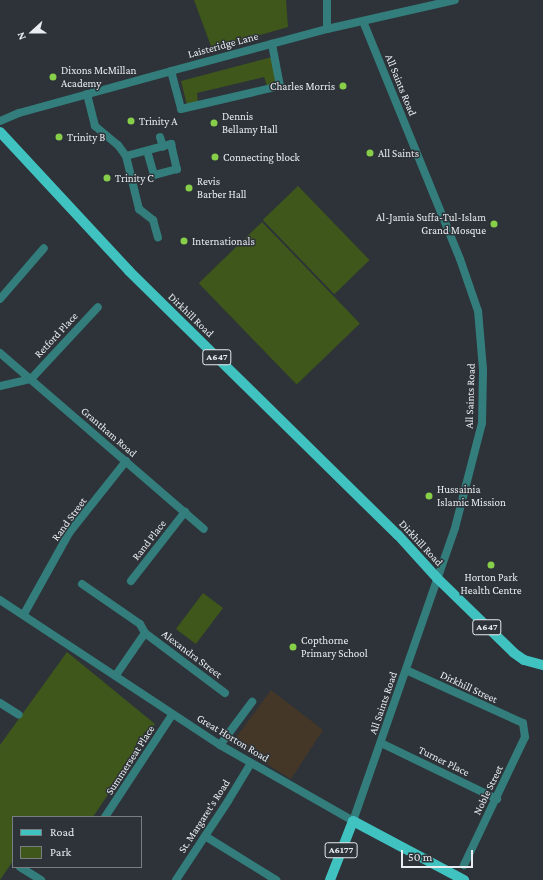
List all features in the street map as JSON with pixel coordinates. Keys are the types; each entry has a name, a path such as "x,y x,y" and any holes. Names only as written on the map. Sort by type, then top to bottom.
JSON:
{"main road":[{"name":"Dirkhill Road","path":"0,132 129,271 398,535 437,578"},
{"name":"A647","path":"437,578 514,653 524,660 543,665"},
{"name":"A6177","path":"330,880 352,821"},
{"name":"Great Horton Road","path":"352,821 464,880"}],"street":[{"path":"327,0 327,29"},
{"name":"Laisteridge Lane","path":"0,122 19,113 170,71 327,29 455,0"},
{"name":"All Saints Road","path":"352,821 381,743 457,520 482,423 483,369 478,311 460,259 363,21"},
{"path":"170,71 181,109 280,86 272,44"},
{"path":"87,94 95,126 118,145 126,156 139,208 153,220 158,237"},
{"path":"160,137 163,146"},
{"path":"126,156 171,144 177,169 154,175 147,151"},
{"path":"0,299 44,248"},
{"name":"Retford Place","path":"31,379 98,307"},
{"name":"Grantham Road","path":"0,353 204,529"},
{"path":"0,386 31,379"},
{"name":"Rand Street","path":"24,614 69,533 126,461"},
{"name":"Rand Place","path":"131,581 185,512"},
{"name":"Alexandra Street","path":"82,584 140,624 145,633 226,693"},
{"name":"Great Horton Road","path":"0,600 24,614 116,675 172,715 220,745 352,821"},
{"name":"Alexandra Street","path":"116,675 145,633"},
{"name":"Dirkhill Street","path":"406,670 523,724"},
{"path":"220,745 252,702"},
{"path":"0,703 19,715"},
{"name":"Summerseat Place","path":"106,816 172,715"},
{"name":"Noble Street","path":"464,865 497,799 525,737 523,724"},
{"name":"Turner Place","path":"381,743 497,799"},
{"name":"St. Margaret's Road","path":"176,880 251,763"},
{"path":"205,836 276,880"},
{"path":"22,868 41,880"}],"shaded area":[{"path":"271,690 323,730 291,779 232,743"}],"green space":[{"path":"194,0 286,0 288,27 212,49"},
{"path":"272,57 278,83 267,86 264,77 197,93 198,102 187,105 181,81"},
{"path":"298,186 370,260 334,294 263,220"},
{"path":"262,222 360,323 297,385 199,283"},
{"path":"203,593 223,608 196,644 176,629"},
{"path":"67,652 155,724 94,816 12,816 12,862 0,880 0,745"}],"place":[{"name":"Dixons McMillan Academy","path":"53,77"},
{"name":"Charles Morris","path":"343,86"},
{"name":"Trinity A","path":"131,121"},
{"name":"Dennis Bellamy Hall","path":"214,123"},
{"name":"Trinity B","path":"59,137"},
{"name":"All Saints","path":"370,153"},
{"name":"Connecting block","path":"215,157"},
{"name":"Trinity C","path":"107,178"},
{"name":"Revis Barber Hall","path":"189,188"},
{"name":"Al-Jamia Suffa-Tul-Islam Grand Mosque","path":"494,224"},
{"name":"Internationals","path":"184,241"},
{"name":"Hussainia Islamic Mission","path":"429,496"},
{"name":"Horton Park Health Centre","path":"491,565"},
{"name":"Copthorne Primary School","path":"293,647"}]}
